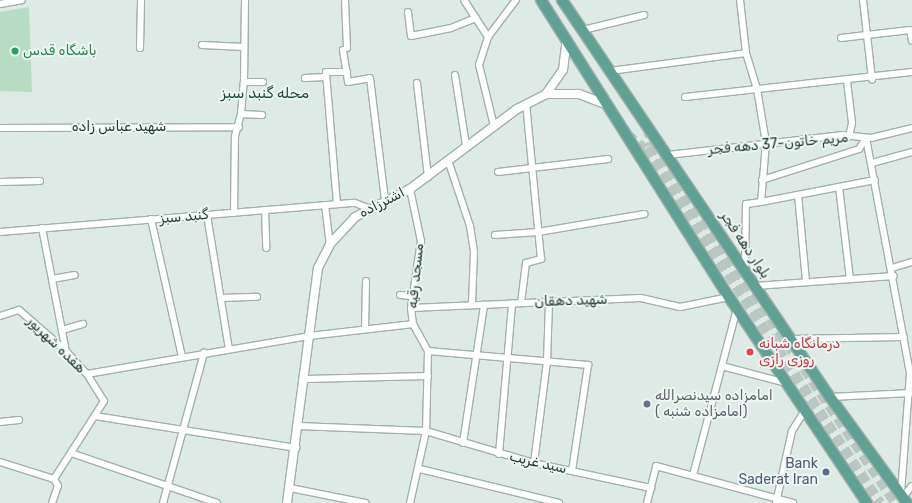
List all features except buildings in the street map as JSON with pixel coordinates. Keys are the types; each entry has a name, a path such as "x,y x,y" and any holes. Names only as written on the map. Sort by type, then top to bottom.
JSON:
{"main road":[{"path":"542,0 610,106 736,309 804,412 868,503"},
{"name":"بلوار دهه فجر","path":"562,0 830,397 904,498"}],"street":[{"path":"0,4 22,0"},
{"path":"140,48 141,0"},
{"path":"234,213 235,136 239,127 244,82 244,0"},
{"path":"345,0 345,49 348,82 370,78 385,200"},
{"path":"464,0 488,37"},
{"path":"494,126 479,65 488,37 516,0"},
{"path":"740,0 746,53 758,89 766,143 761,202"},
{"path":"863,0 872,78"},
{"path":"408,12 411,36 451,28 476,18"},
{"path":"583,30 644,15"},
{"path":"841,38 910,30 912,41"},
{"name":"اشترزاده","path":"287,503 306,379 309,336 318,268 330,244 355,217 368,208 410,189 428,177 466,145 526,104 546,94 563,70 567,38"},
{"path":"202,46 244,47"},
{"path":"610,71 746,53"},
{"path":"337,204 326,72 347,72"},
{"path":"685,97 847,81 912,72"},
{"path":"455,75 466,145"},
{"path":"305,78 326,77"},
{"path":"847,81 852,123 849,137"},
{"path":"244,82 264,82"},
{"path":"417,83 428,177"},
{"path":"546,94 579,94 610,106"},
{"path":"521,303 526,263 541,259 526,104"},
{"path":"241,114 262,115"},
{"name":"شهید عباس زاده","path":"0,128 239,127"},
{"name":"مریم خاتون-37 دهه فجر","path":"668,155 766,143 849,137 866,138 912,128"},
{"path":"762,180 859,149 866,138"},
{"path":"866,138 894,276 911,373 904,498"},
{"path":"872,163 912,152"},
{"path":"498,172 608,159"},
{"path":"448,160 470,226 474,252 472,305"},
{"path":"744,270 746,204 875,180"},
{"path":"0,182 40,181"},
{"path":"839,187 850,279"},
{"name":"مسجد رقیه","path":"410,189 421,241 411,308 413,324 428,352 426,431 420,469 410,503"},
{"path":"798,195 806,282"},
{"name":"گنبد سبز","path":"0,232 337,204 355,203 368,208"},
{"path":"325,205 330,244"},
{"path":"266,210 266,248"},
{"path":"495,235 538,232 644,214"},
{"path":"207,215 229,349"},
{"path":"151,219 182,357"},
{"path":"42,228 66,351"},
{"path":"892,268 912,262"},
{"path":"52,279 75,275"},
{"path":"755,286 894,276"},
{"path":"365,329 366,281"},
{"path":"400,295 412,296"},
{"path":"221,298 257,297"},
{"name":"شهید دهقان","path":"411,308 641,298 680,307 729,297"},
{"path":"534,463 547,362 549,302"},
{"path":"499,454 510,358 512,304"},
{"path":"463,443 484,305"},
{"path":"693,475 736,309"},
{"name":"هفده شهریور","path":"0,316 19,310 66,351 87,374 104,401 54,479"},
{"path":"62,330 83,324"},
{"path":"87,374 309,336 413,324"},
{"path":"791,340 904,338"},
{"path":"428,352 588,365 572,471"},
{"path":"162,503 184,431 204,353"},
{"path":"722,366 786,384"},
{"path":"306,379 428,376"},
{"path":"830,397 910,392"},
{"path":"777,501 792,431 804,412"},
{"path":"95,416 296,448"},
{"path":"0,422 19,420"},
{"name":"سید غریب","path":"298,426 426,431 499,454 534,463 651,488"},
{"path":"71,453 217,503"},
{"path":"0,462 54,479 58,486 52,503"},
{"path":"647,503 656,466 693,475 777,501 793,503"},
{"path":"420,469 559,503"},
{"path":"904,498 912,486"},
{"path":"290,488 366,503"}],"green space":[{"name":"باشگاه قدس","path":"29,7 32,92 0,91 0,12"}],"tunnel":[{"path":"647,127 652,145 895,503"},
{"path":"627,134 645,149 880,503"}],"place":[{"name":"باشگاه قدس","path":"15,51"},
{"name":"درمانگاه شبانه روزی رازی","path":"750,352"},
{"name":"امامزاده سیدنصرالله ( امامزاده شنبه)","path":"647,404"},
{"name":"Bank Saderat Iran","path":"826,472"}],"district":[{"name":"محله گنبد سبز","path":"265,94"}]}
